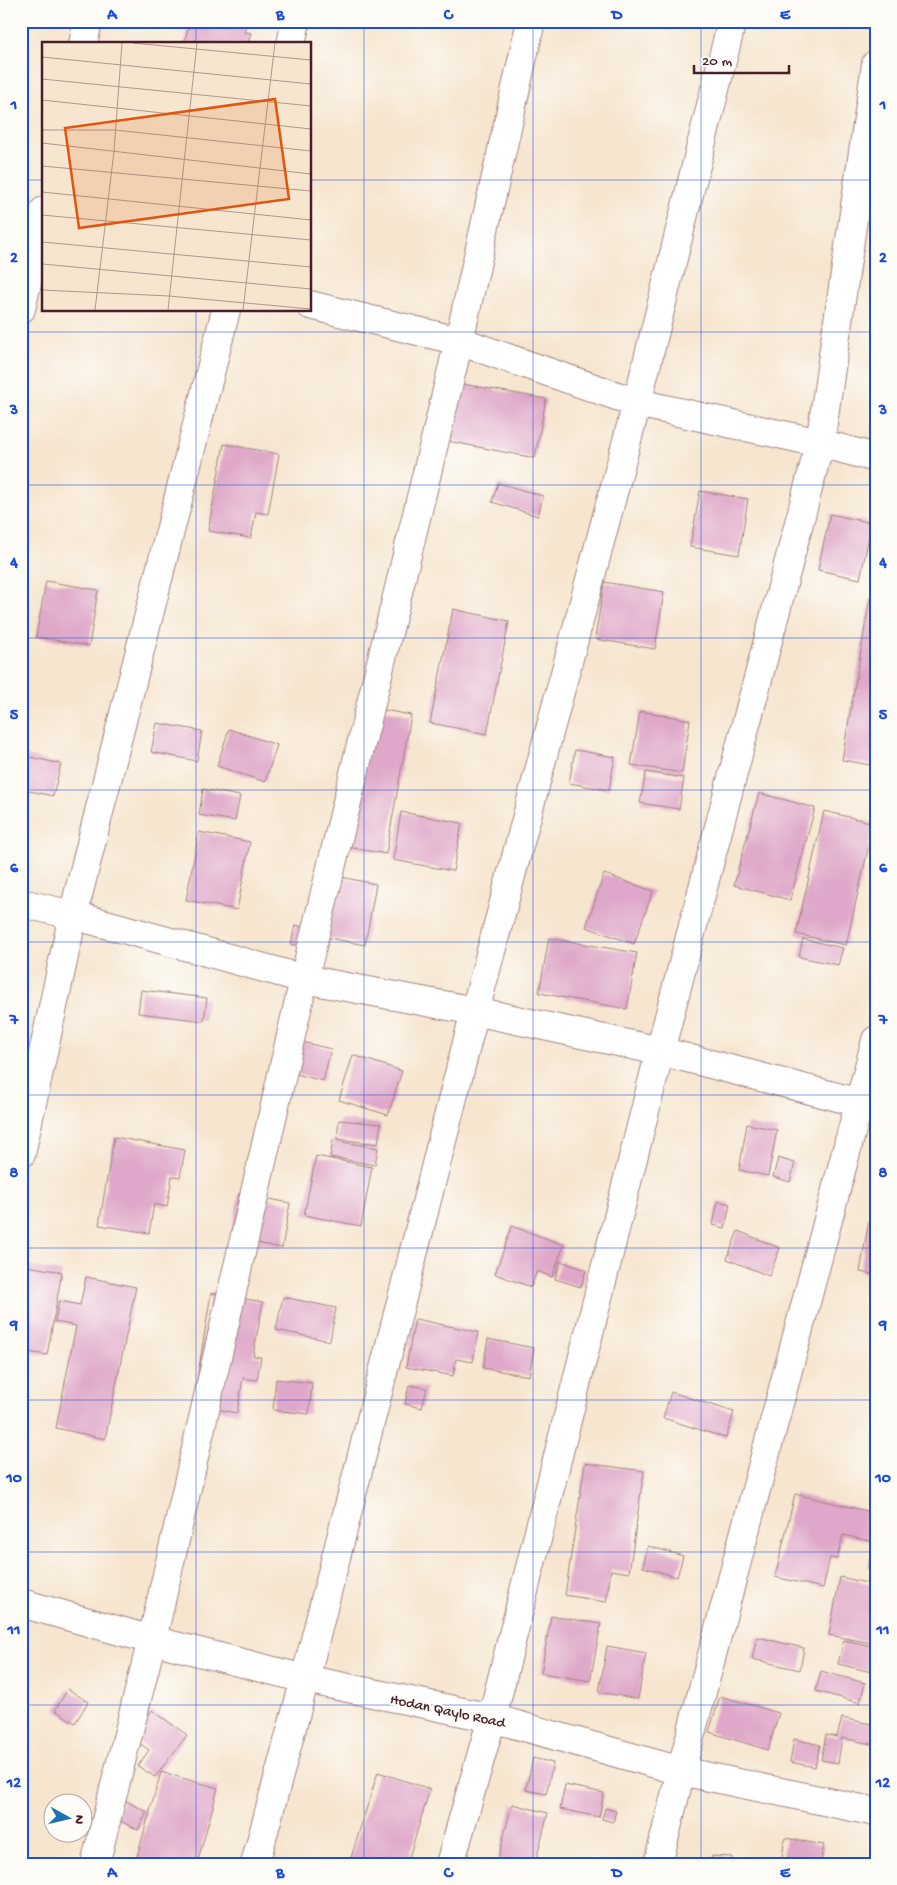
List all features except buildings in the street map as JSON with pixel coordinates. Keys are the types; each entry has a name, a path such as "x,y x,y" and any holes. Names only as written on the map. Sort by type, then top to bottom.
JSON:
{"street":[{"path":"83,42 88,21"},
{"path":"291,42 296,21"},
{"path":"95,1864 152,1640 304,979 459,341 530,21"},
{"path":"255,1864 305,1679 475,1011 637,403 732,21"},
{"path":"450,1864 492,1718 660,1051 820,443 876,64"},
{"path":"21,310 37,223"},
{"path":"311,305 459,341 637,403 820,443 876,458"},
{"path":"21,1154 73,915 226,311"},
{"path":"21,903 73,915 304,979 475,1011 660,1051 868,1105"},
{"path":"658,1864 681,1771 868,1105 876,1040"},
{"name":"Hodan Qaylo Road","path":"21,1603 152,1640 305,1679 492,1718 681,1771 876,1812"}]}
